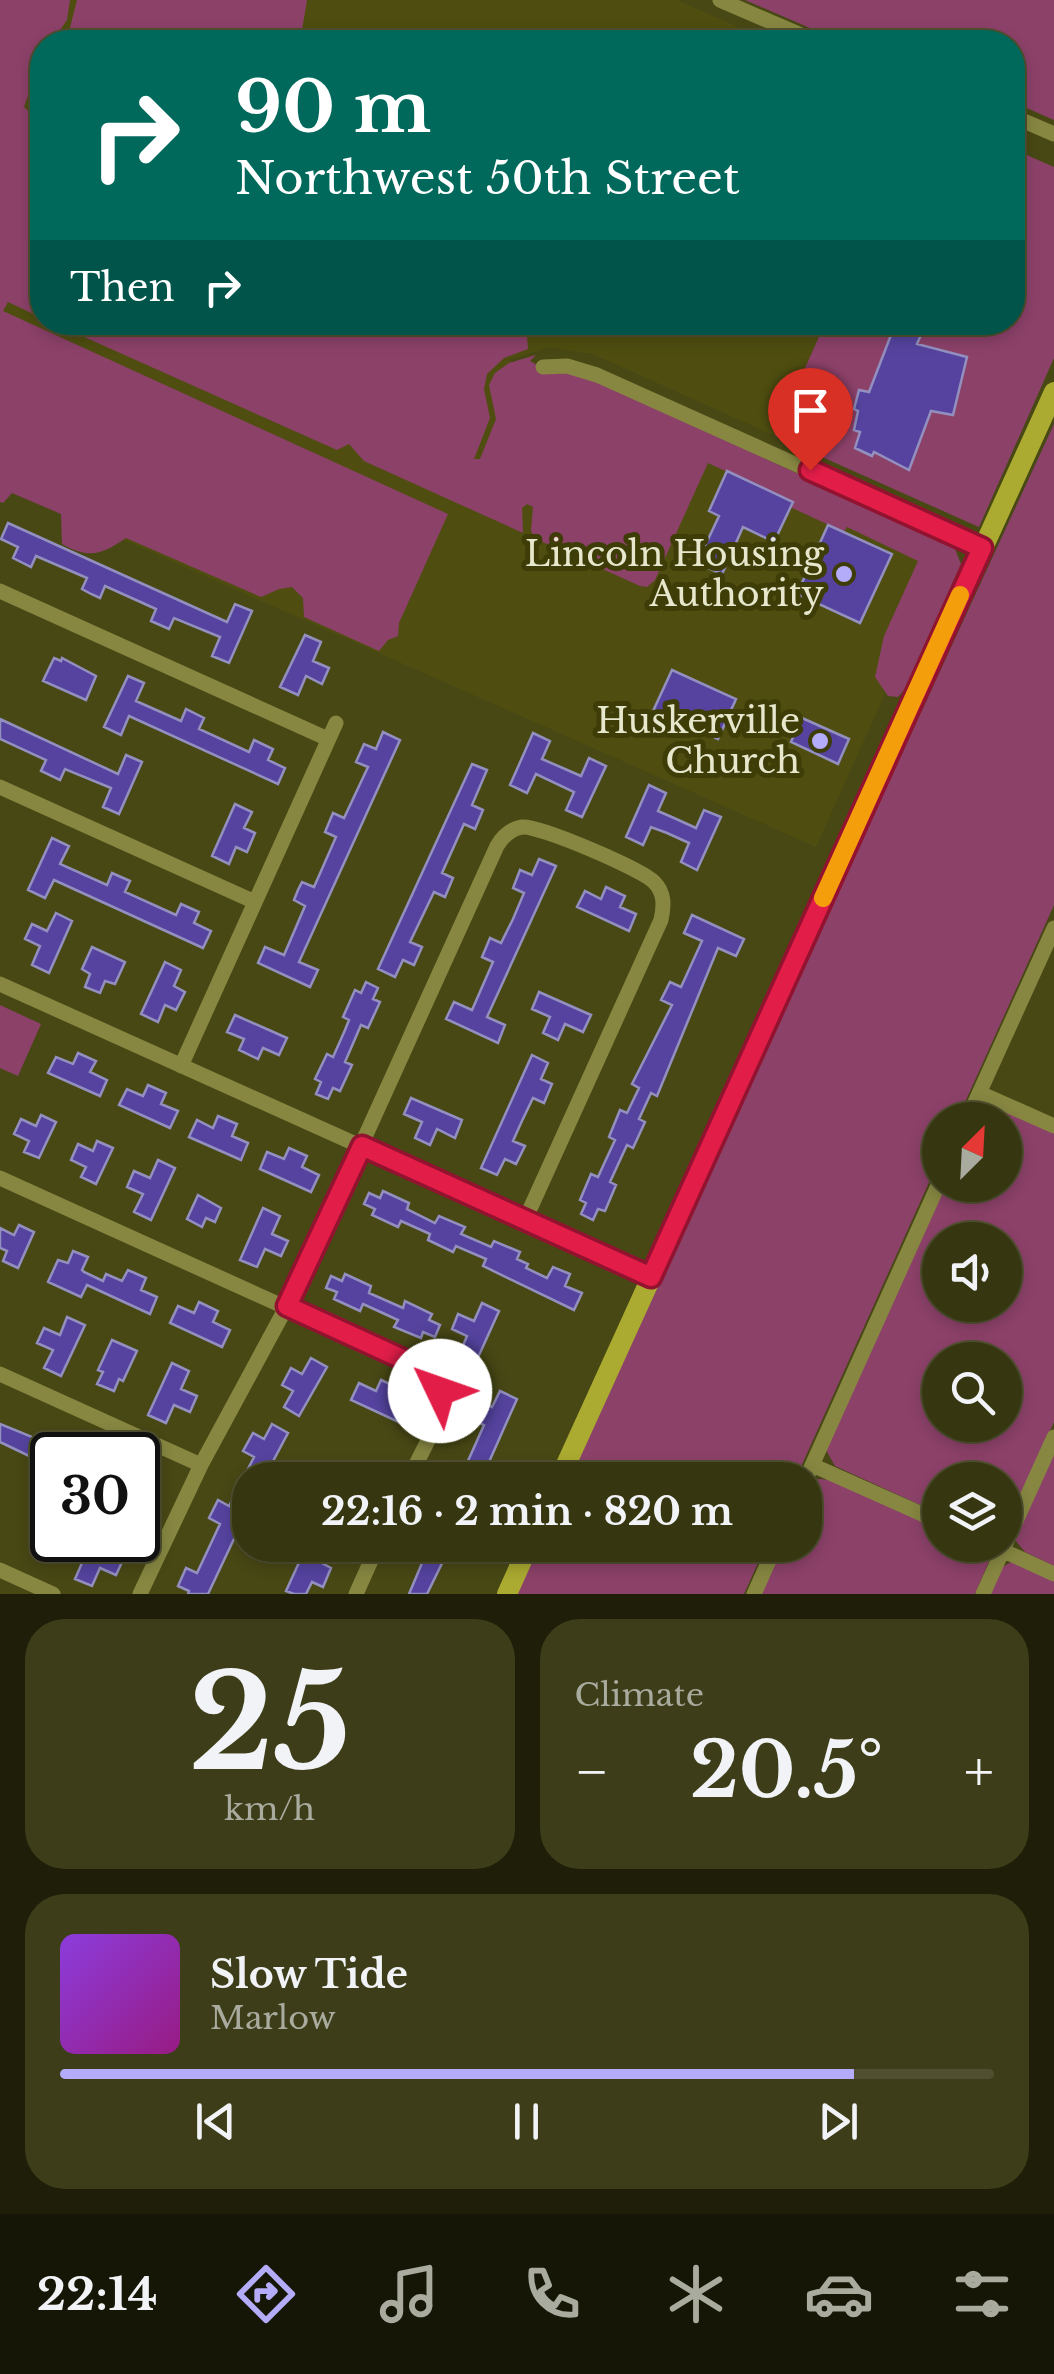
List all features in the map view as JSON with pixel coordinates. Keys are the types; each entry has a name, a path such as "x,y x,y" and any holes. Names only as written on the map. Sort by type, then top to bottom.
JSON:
{"main road":[{"path":"567,1462 1054,392"},
{"path":"507,1594 521,1562"}],"street":[{"path":"720,0 789,30"},
{"path":"1025,122 1054,134"},
{"path":"543,367 567,366 597,375 982,548"},
{"path":"0,592 332,731 181,1066"},
{"path":"0,787 255,902"},
{"path":"140,1594 201,1465 287,1306 497,846 507,833 533,827 644,874 655,883 662,897 660,920 525,1220"},
{"path":"976,1102 1054,928"},
{"path":"0,984 651,1277"},
{"path":"980,1093 1054,1126"},
{"path":"0,1178 416,1364 435,1380 440,1407 416,1462"},
{"path":"813,1462 931,1202"},
{"path":"0,1374 201,1465"},
{"path":"1022,1499 1054,1437"},
{"path":"822,1469 922,1514"},
{"path":"1022,1559 1054,1574"},
{"path":"356,1594 370,1562"},
{"path":"754,1594 768,1562"},
{"path":"983,1594 993,1562"},
{"path":"0,1570 53,1594"}],"shaded area":[{"path":"0,0 70,0 67,20 60,30 30,30 30,90 24,107 30,112 30,312 8,302 3,311 30,323 30,335 56,335 448,514 399,623 398,636 388,640 379,651 304,617 303,598 292,587 261,597 126,538 102,551 80,552 62,544 61,514 12,493 0,502"},
{"path":"34,0 677,0 745,30 30,30 30,335 820,335 775,436 593,354 550,347 508,360 948,554 816,847 0,485 0,76"},
{"path":"77,0 307,0 302,30 70,28"},
{"path":"745,0 1054,0 1054,120 1025,107 1025,30 814,30"},
{"path":"1025,154 1054,167 1054,358 979,527 775,436 820,335 1025,335"},
{"path":"80,335 527,335 528,349 504,358 487,374 484,389 490,418 474,459 480,459 496,419 489,385 495,373 509,363 536,355 530,361 553,374 588,378 953,544 961,564 904,690 898,697 888,696 875,677 884,636 918,561 847,527 844,532 790,507 792,502 708,463 655,580 647,587 534,538 533,507 527,504 522,508 523,533 364,461 349,444 337,450"},
{"path":"1054,424 1054,905 965,1102 922,1102 922,1198 803,1462 575,1462"},
{"path":"0,1005 41,1024 18,1076 0,1068"},
{"path":"1022,1118 1054,1133 1054,1422 1022,1493 1022,1462 922,1462 922,1506 835,1466 825,1448 922,1232 922,1322 1022,1322 1022,1222 926,1222 935,1202 1022,1202"},
{"path":"1054,1454 1054,1566 1022,1548 1022,1525"},
{"path":"822,1479 833,1480 922,1520 922,1562 989,1562 975,1594 759,1594 773,1562 822,1562"},
{"path":"529,1562 758,1562 744,1594 515,1594"},
{"path":"1011,1562 1054,1580 1054,1594 987,1594 999,1569"}],"building":[{"path":"891,335 921,335 917,344 967,357 953,415 931,411 909,470 874,452 872,456 855,448 860,432 854,430 858,411 854,409 859,390 869,392"},
{"path":"727,471 793,502 774,542 743,527 722,574 697,563 719,516 709,511"},
{"path":"8,523 227,622 235,604 252,611 229,663 212,656 220,637 174,618 169,629 151,621 156,609 105,586 100,598 82,589 87,578 36,556 31,567 13,558 18,547 1,539"},
{"name":"Lincoln Housing Authority","path":"828,525 892,554 860,623 797,594"},
{"path":"305,635 321,642 313,661 329,668 322,684 306,676 298,695 280,687"},
{"path":"54,658 62,658 96,676 86,700 43,681"},
{"path":"672,670 736,699 718,739 654,709"},
{"path":"128,676 144,683 136,701 181,721 186,709 204,718 199,729 249,752 254,740 273,749 268,760 285,768 278,784 129,716 121,735 104,727"},
{"name":"Huskerville Church","path":"802,718 849,739 838,764 791,742 794,735 784,731 789,720 799,724"},
{"path":"0,719 118,774 126,755 142,762 119,814 103,807 111,788 65,769 60,780 41,771 46,760 0,739"},
{"path":"383,732 400,740 299,962 318,970 310,987 258,963 265,947 284,955 305,906 294,900 298,890 302,882 314,887 336,837 325,832 333,813 344,818 368,767 356,762 364,744 376,749"},
{"path":"533,733 550,741 542,759 581,776 589,758 606,766 582,817 566,810 574,792 536,774 527,793 510,785"},
{"path":"472,764 487,770 472,805 483,810 475,829 464,824 442,873 453,878 445,897 434,892 410,942 422,947 414,965 403,960 395,977 378,969"},
{"path":"649,785 666,793 658,811 696,828 704,810 721,817 697,870 681,862 689,843 651,827 643,845 626,837"},
{"path":"235,804 252,812 244,828 255,833 247,852 236,847 229,864 212,856"},
{"path":"52,838 69,846 60,864 107,885 112,873 130,881 125,892 176,915 181,904 199,912 194,923 211,931 203,948 54,880 45,898 28,890"},
{"path":"539,859 556,866 487,1017 505,1025 498,1043 446,1019 454,1002 472,1010 493,962 482,957 490,938 501,943 524,893 513,888 520,870 532,875"},
{"path":"606,887 625,896 620,907 636,914 629,931 577,907 585,891 601,899"},
{"path":"56,913 72,921 49,973 32,965 40,946 25,939 32,924 47,931"},
{"path":"692,915 744,939 736,956 718,948 657,1096 651,1093 639,1119 645,1122 633,1148 627,1145 610,1182 616,1185 605,1211 598,1209 593,1220 581,1214 586,1203 580,1200 591,1174 598,1177 615,1140 609,1137 620,1110 627,1113 639,1088 632,1084 672,1005 661,1000 670,982 681,987 702,941 684,933"},
{"path":"92,947 125,962 115,984 105,981 100,993 85,987 90,974 82,969"},
{"path":"165,962 181,970 174,986 185,992 176,1010 165,1005 158,1022 141,1014"},
{"path":"366,982 378,988 373,999 380,1002 368,1028 361,1025 345,1062 352,1065 340,1091 333,1088 328,1099 316,1094 321,1082 315,1079 327,1054 333,1057 349,1020 343,1017 355,990 361,993"},
{"path":"539,992 591,1015 583,1032 565,1024 558,1040 543,1033 550,1017 532,1009"},
{"path":"235,1015 287,1038 279,1055 263,1048 258,1059 239,1050 244,1039 227,1032"},
{"path":"78,1053 96,1061 90,1072 107,1080 100,1096 48,1073 56,1057 73,1064"},
{"path":"532,1055 548,1063 541,1079 552,1084 544,1103 533,1098 521,1123 513,1141 525,1146 516,1164 505,1159 497,1175 481,1168"},
{"path":"148,1085 166,1093 161,1104 178,1111 170,1128 119,1105 127,1089 143,1096"},
{"path":"411,1098 462,1120 455,1138 437,1129 430,1145 415,1138 422,1122 404,1114"},
{"path":"41,1115 56,1122 39,1158 24,1152 29,1141 14,1134 21,1119 36,1126"},
{"path":"218,1116 237,1124 232,1136 248,1143 241,1160 189,1137 197,1120 213,1128"},
{"path":"97,1141 113,1148 96,1184 81,1177 86,1167 71,1160 78,1144 93,1151"},
{"path":"289,1148 307,1156 302,1167 319,1175 311,1192 260,1169 267,1152 284,1159"},
{"path":"158,1160 175,1168 151,1220 134,1212 143,1194 127,1187 134,1171 150,1178"},
{"path":"383,1191 409,1203 407,1209 435,1223 439,1216 465,1227 461,1234 491,1247 494,1241 520,1252 517,1259 528,1264 526,1268 547,1278 553,1267 570,1274 565,1286 582,1293 574,1310 483,1266 486,1259 456,1246 453,1252 428,1240 430,1234 401,1221 398,1227 372,1215 375,1209 364,1204 369,1193 380,1198"},
{"path":"198,1195 221,1208 215,1222 206,1218 202,1227 187,1219"},
{"path":"263,1208 280,1216 272,1234 288,1241 281,1256 265,1249 257,1267 240,1260"},
{"path":"19,1225 34,1232 18,1268 3,1261 7,1251 0,1248 0,1228 14,1235"},
{"path":"73,1251 88,1257 84,1272 103,1281 106,1274 122,1281 128,1270 146,1278 141,1290 157,1297 150,1314 87,1285 81,1297 48,1282 58,1260 68,1263"},
{"path":"345,1274 371,1286 369,1293 403,1308 405,1301 432,1314 429,1320 440,1325 435,1337 423,1332 421,1338 394,1327 398,1320 363,1304 360,1311 334,1299 337,1292 326,1288 331,1276 342,1281"},
{"path":"199,1302 218,1311 213,1322 230,1330 222,1347 170,1323 178,1306 194,1313"},
{"path":"482,1303 499,1311 476,1362 459,1355 467,1336 452,1329 458,1314 474,1321"},
{"path":"67,1317 85,1325 61,1376 44,1368 53,1350 37,1343 44,1328 60,1335"},
{"path":"112,1340 137,1351 114,1391 97,1384 103,1372 98,1370"},
{"path":"311,1358 327,1367 299,1416 284,1407 293,1391 282,1385 291,1368 302,1374"},
{"path":"172,1363 189,1371 181,1389 197,1396 190,1412 174,1405 166,1423 148,1415"},
{"path":"381,1380 399,1388 395,1399 412,1406 403,1424 351,1400 359,1383 376,1391"},
{"path":"500,1391 517,1399 489,1462 467,1462 484,1425 473,1420 481,1402 492,1407"},
{"path":"0,1424 30,1436 30,1456 0,1442"},
{"path":"272,1424 288,1433 273,1462 251,1462 254,1457 243,1451 253,1433 264,1439"},
{"path":"218,1500 229,1506 232,1500 232,1543 208,1594 188,1594 178,1586 186,1568 197,1573 220,1524 209,1518"},
{"path":"82,1562 122,1562 116,1575 100,1568 92,1586 75,1579"},
{"path":"299,1562 320,1562 331,1568 323,1587 312,1582 306,1594 286,1591"},
{"path":"422,1562 443,1562 427,1594 409,1594"}],"slow traffic":[{"path":"823,898 960,595"}],"place":[{"name":"Lincoln Housing Authority","path":"844,574"},
{"name":"Huskerville Church","path":"820,741"}],"route":[{"path":"440,1391 433,1376 422,1368 287,1306 362,1146 651,1277 982,548 810,470"}]}
